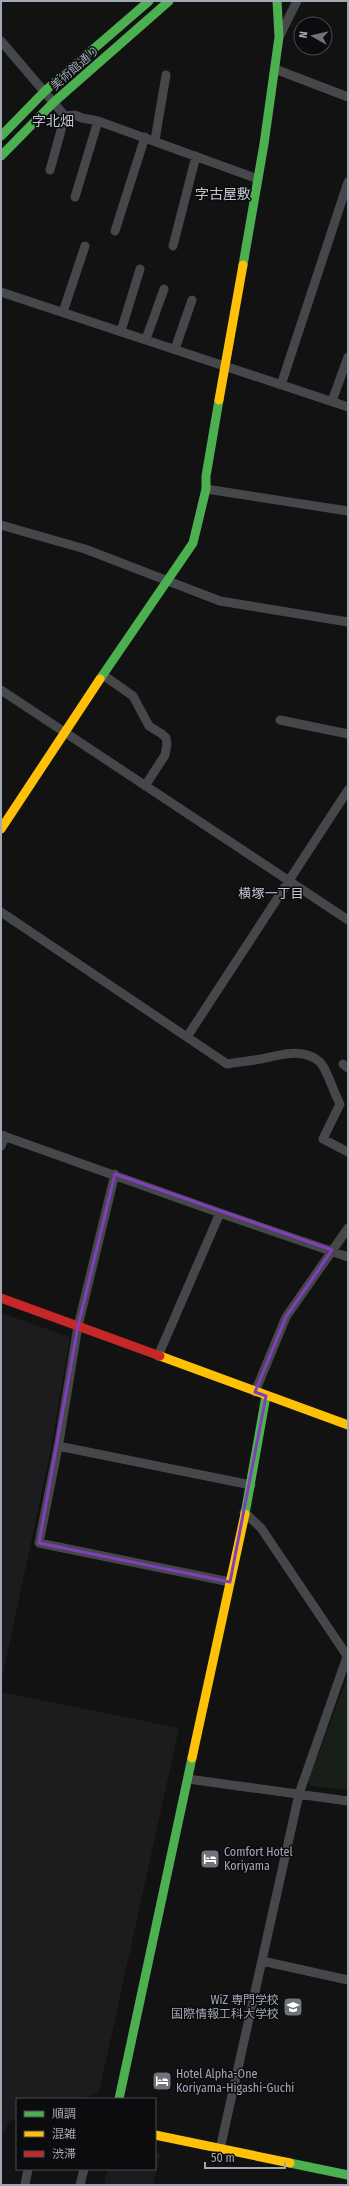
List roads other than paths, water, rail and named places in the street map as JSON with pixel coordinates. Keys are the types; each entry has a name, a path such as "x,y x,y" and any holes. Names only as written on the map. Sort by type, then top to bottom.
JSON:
{"street":[{"name":"美術館通り","path":"1,136 45,91 149,1"},
{"name":"美術館通り","path":"1,156 54,102 169,1"},
{"path":"1,829 64,732 193,544 206,489 206,476 258,179 279,37 277,1"},
{"path":"279,37 297,1"},
{"path":"1,41 65,116"},
{"path":"275,69 348,97"},
{"path":"115,231 150,139 166,76"},
{"path":"65,116 75,114 82,118 98,121 258,179"},
{"path":"50,170 65,116"},
{"path":"75,197 98,121"},
{"path":"173,246 196,156"},
{"path":"281,385 348,182"},
{"path":"64,312 85,246"},
{"path":"121,331 140,269"},
{"path":"146,339 164,289"},
{"path":"1,292 348,407"},
{"path":"175,349 192,300"},
{"path":"332,401 348,357"},
{"path":"206,489 348,511"},
{"path":"1,525 85,549 220,601 348,622"},
{"path":"103,675 133,696 149,726 166,738 167,744 165,755 145,786"},
{"path":"1,690 348,920"},
{"path":"280,720 348,734"},
{"path":"187,1037 348,790"},
{"path":"1,912 227,1064 260,1059 289,1052 304,1054 320,1062 328,1075 331,1088 340,1104 323,1139 348,1152"},
{"path":"1,1146 3,1135 220,1213 332,1250 348,1257"},
{"path":"115,1174 78,1326 58,1446 38,1543 230,1582"},
{"path":"158,1356 220,1213"},
{"path":"255,1392 286,1317 348,1228"},
{"path":"1,1298 348,1425"},
{"path":"120,2098 244,1512 251,1485 266,1396"},
{"path":"58,1446 251,1485"},
{"path":"220,2149 299,1794 348,1656 261,1528 244,1512"},
{"path":"188,1780 348,1801"},
{"path":"262,1961 348,1980"},
{"path":"156,2135 348,2175"},
{"path":"25,2185 28,2170"},
{"path":"80,2185 84,2170"}],"place":[{"name":"Comfort Hotel Koriyama","path":"210,1859"},
{"name":"WiZ 専門学校 国際情報工科大学校","path":"293,2007"},
{"name":"Hotel Alpha-One Koriyama-Higashi-Guchi","path":"162,2081"}],"district":[{"name":"字北畑","path":"53,121"},
{"name":"字古屋敷","path":"223,194"},
{"name":"横塚一丁目","path":"271,893"}]}
